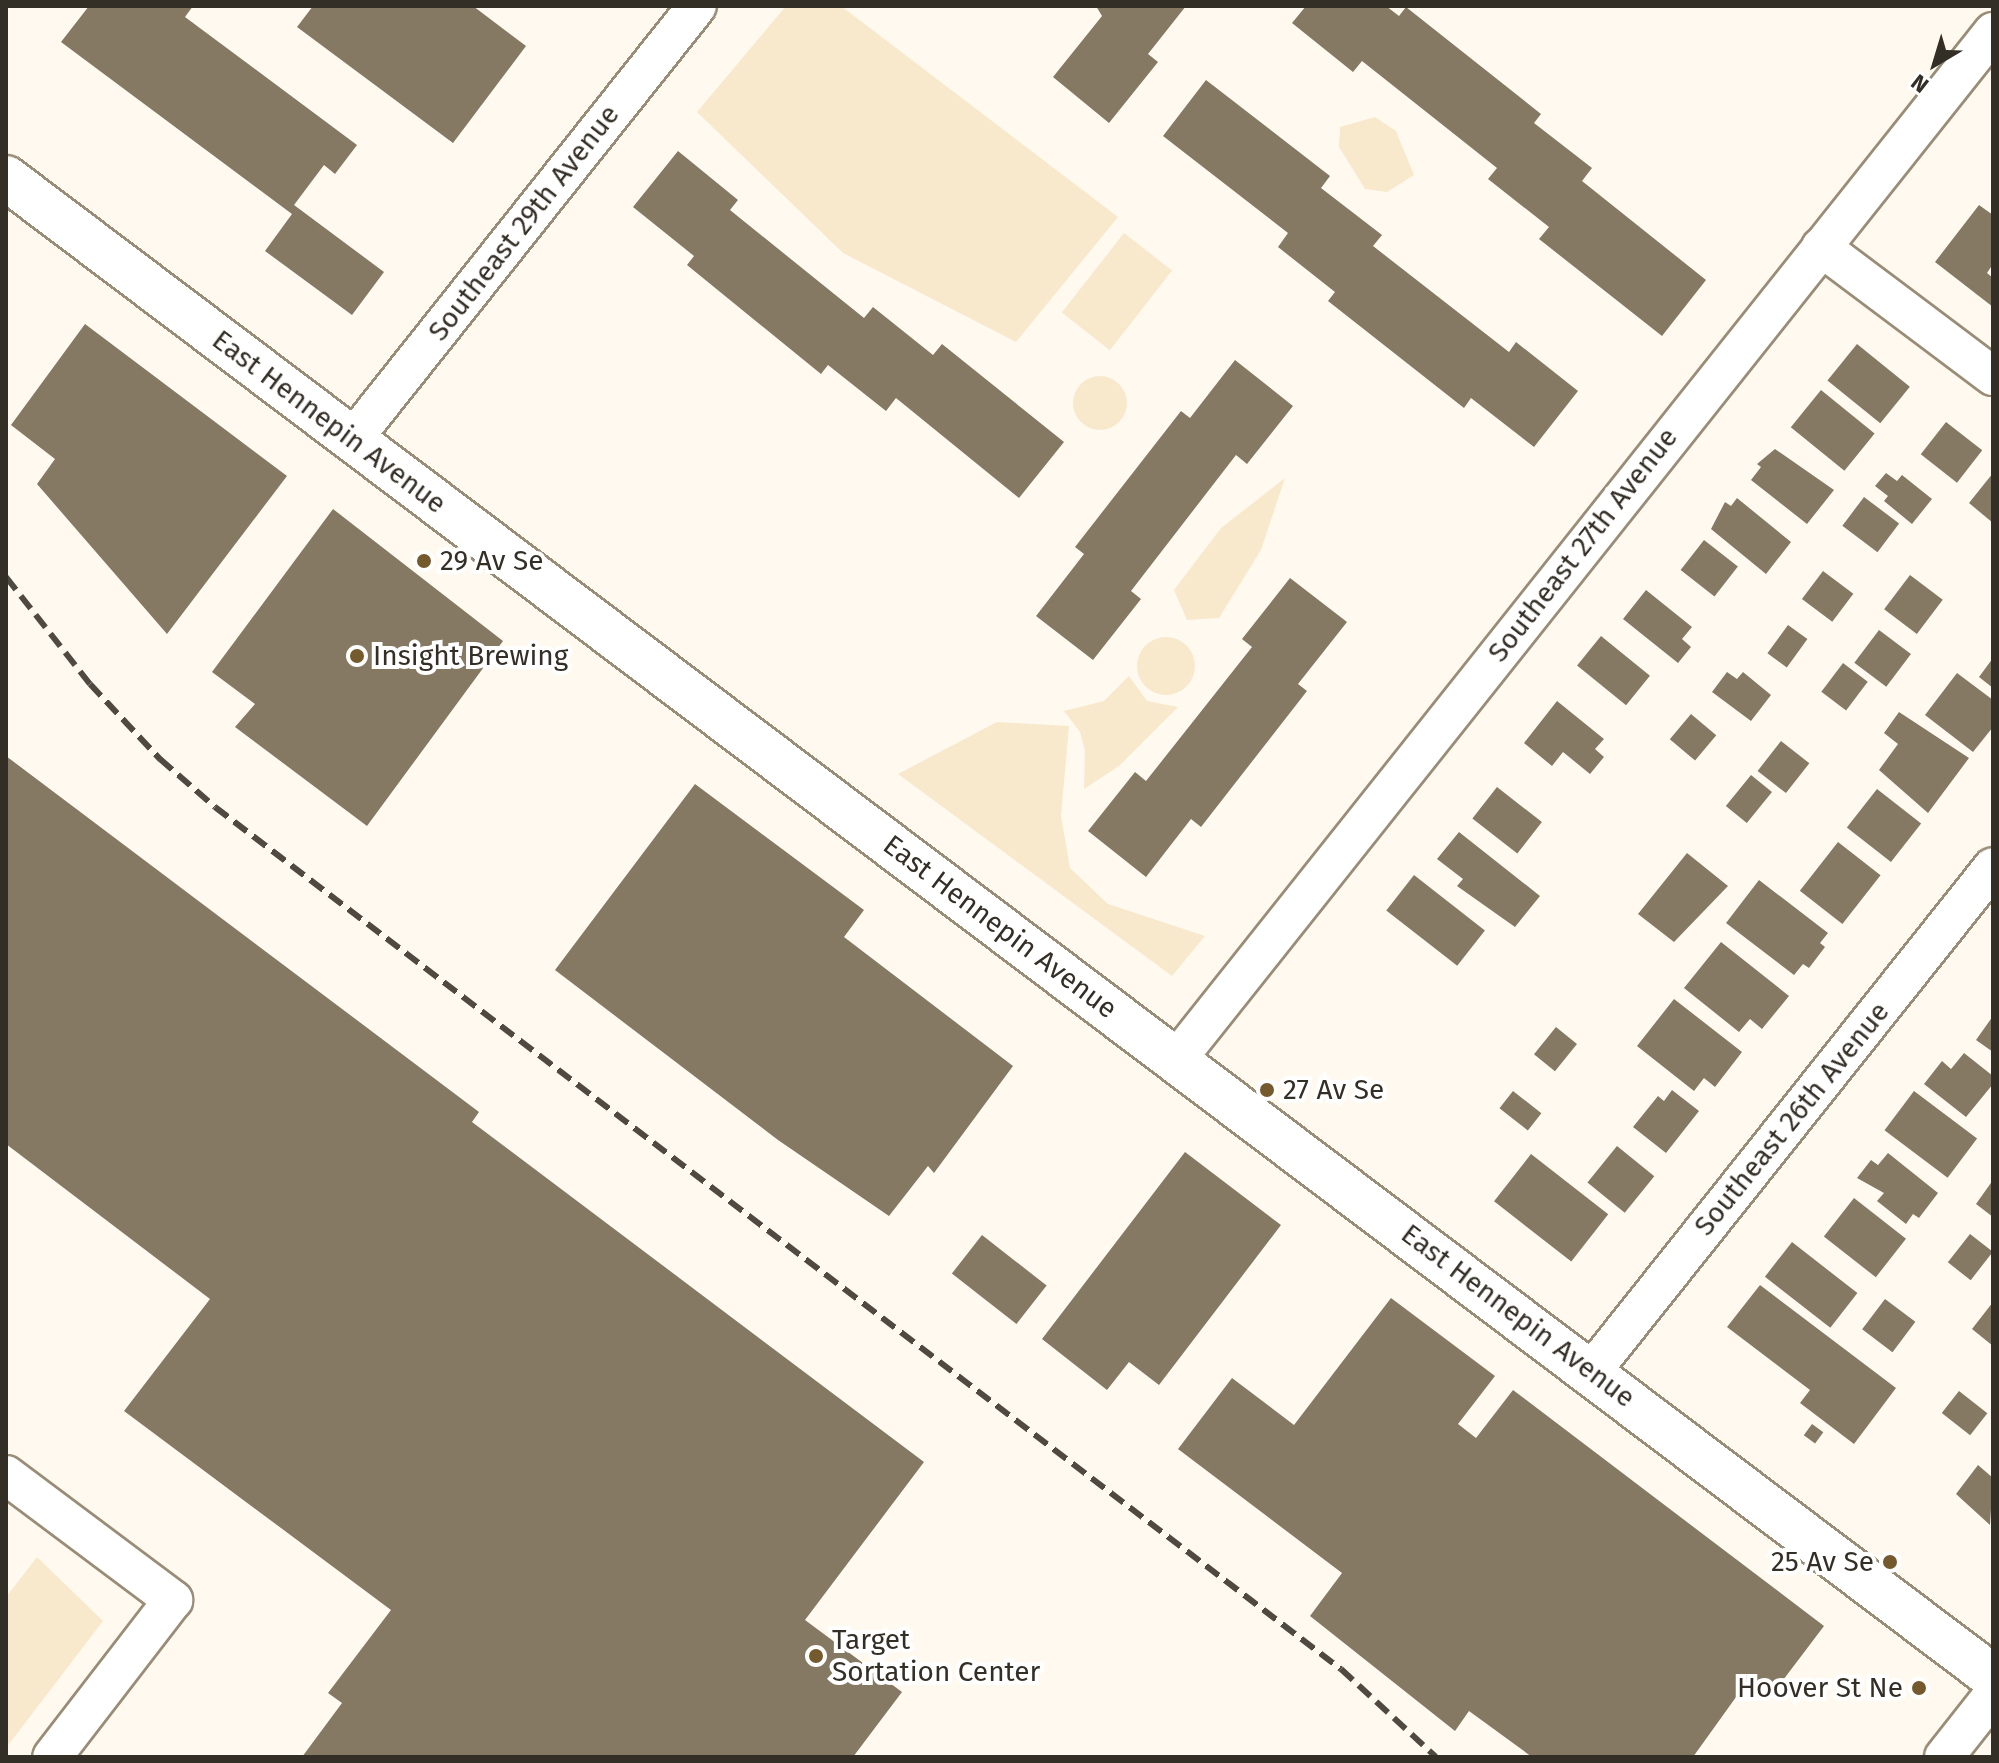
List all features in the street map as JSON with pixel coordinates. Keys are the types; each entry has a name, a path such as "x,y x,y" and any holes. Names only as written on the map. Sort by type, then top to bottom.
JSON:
{"main road":[{"name":"East Hennepin Avenue","path":"6,178 1993,1677"}],"street":[{"name":"Southeast 29th Avenue","path":"352,440 697,6"},
{"name":"Southeast 27th Avenue","path":"1177,1059 1993,32"},
{"path":"1821,247 1993,376"},
{"name":"Southeast 26th Avenue","path":"1591,1372 1993,867"},
{"path":"6,1475 173,1600 52,1757"},
{"path":"1944,1757 1993,1695"}],"shaded area":[{"path":"786,6 841,6 1118,217 1016,342 843,253 697,112"},
{"path":"1375,117 1396,131 1414,175 1387,192 1365,189 1339,147 1340,127"},
{"path":"1124,233 1172,271 1110,350 1062,313"},
{"path":"1100,376 1119,384 1127,403 1119,422 1100,430 1081,422 1073,403 1081,384"},
{"path":"1285,478 1261,550 1219,618 1187,620 1174,590 1221,528"},
{"path":"1166,637 1177,639 1186,646 1193,655 1193,677 1186,686 1177,693 1166,695 1155,693 1146,686 1139,677 1137,666 1139,655 1146,646 1155,639"},
{"path":"1129,676 1147,701 1178,707 1119,766 1084,789 1085,751 1080,732 1064,711 1104,701"},
{"path":"997,722 1069,726 1061,816 1070,868 1108,904 1205,936 1172,976 898,774"},
{"path":"37,1557 103,1621 6,1748 6,1597"}],"building":[{"path":"89,6 193,6 185,17 357,145 335,174 324,165 294,205 384,272 352,315 265,251 292,214 61,42"},
{"path":"313,6 473,6 526,46 453,143 297,27"},
{"path":"1096,6 1186,6 1148,54 1158,62 1109,123 1053,77 1102,16"},
{"path":"1306,6 1386,6 1399,16 1406,7 1541,114 1534,123 1592,168 1582,181 1706,280 1662,336 1539,239 1549,227 1488,179 1497,168 1362,61 1353,72 1292,23"},
{"path":"1206,80 1330,176 1321,188 1382,235 1373,246 1509,352 1516,342 1578,391 1534,447 1471,398 1464,408 1328,301 1335,292 1278,247 1288,233 1163,136"},
{"path":"678,151 738,200 730,210 864,318 873,307 933,355 942,344 1064,442 1019,498 896,398 886,411 828,365 821,374 687,265 694,256 633,207"},
{"path":"1979,205 1993,215 1993,264 1987,273 1993,278 1993,307 1935,262"},
{"path":"85,324 287,476 167,634 37,484 55,459 11,425"},
{"path":"1857,344 1910,387 1880,423 1827,381"},
{"path":"1235,360 1293,406 1247,464 1236,455 1131,591 1141,599 1093,660 1036,616 1084,554 1075,547 1181,411 1190,418"},
{"path":"1821,390 1875,433 1844,471 1791,427"},
{"path":"1946,422 1982,450 1957,483 1921,454"},
{"path":"1775,449 1834,490 1807,524 1751,480 1761,467 1757,464"},
{"path":"1886,473 1897,481 1902,475 1932,499 1912,524 1884,501 1888,496 1875,486"},
{"path":"1993,473 1993,523 1969,503"},
{"path":"1864,497 1899,523 1877,552 1842,526"},
{"path":"1737,498 1791,542 1766,574 1711,529 1725,502 1731,506"},
{"name":"Insight Brewing","path":"333,509 503,641 367,826 235,727 255,704 212,672"},
{"path":"1704,540 1738,566 1714,596 1681,570"},
{"path":"1823,571 1853,594 1832,622 1802,599"},
{"path":"1910,575 1943,600 1917,634 1884,609"},
{"path":"1290,578 1347,622 1298,684 1307,691 1201,827 1191,819 1146,877 1088,831 1135,772 1146,781 1252,647 1242,639"},
{"path":"1646,590 1692,627 1682,639 1691,647 1678,663 1623,619"},
{"path":"1788,625 1807,639 1787,667 1767,653"},
{"path":"1879,630 1911,654 1886,687 1854,663"},
{"path":"1601,636 1650,676 1626,705 1577,666"},
{"path":"1993,658 1993,688 1979,677"},
{"path":"1843,663 1868,682 1846,710 1821,692"},
{"path":"1727,672 1737,679 1743,672 1771,695 1751,721 1712,692"},
{"path":"1957,673 1993,700 1993,727 1973,752 1925,715"},
{"path":"1557,701 1604,739 1595,749 1604,757 1590,774 1563,752 1552,766 1524,743"},
{"path":"1899,712 1969,758 1928,813 1879,770 1898,744 1884,733"},
{"path":"1691,714 1716,735 1695,760 1670,739"},
{"path":"1781,741 1809,763 1786,793 1758,771"},
{"path":"6,756 479,1112 472,1122 924,1462 805,1620 902,1692 853,1757 302,1757 342,1703 328,1693 391,1610 124,1411 210,1299 6,1144"},
{"path":"1751,775 1772,792 1747,823 1726,806"},
{"path":"695,784 864,910 844,937 1013,1066 934,1173 928,1166 889,1216 778,1140 555,970"},
{"path":"1497,787 1542,822 1517,854 1472,819"},
{"path":"1877,789 1921,823 1891,862 1847,828"},
{"path":"1459,832 1540,896 1515,927 1457,886 1463,879 1437,859"},
{"path":"1838,842 1881,875 1842,924 1800,891"},
{"path":"1687,853 1728,886 1674,942 1638,914"},
{"path":"1414,875 1485,930 1457,966 1386,910"},
{"path":"1759,880 1828,933 1820,943 1825,947 1809,968 1803,964 1794,975 1726,923"},
{"path":"1721,942 1789,996 1762,1029 1750,1019 1739,1032 1684,988"},
{"path":"1674,999 1742,1052 1715,1087 1704,1078 1694,1091 1637,1046"},
{"path":"1993,1016 1993,1052 1976,1040"},
{"path":"1556,1027 1577,1044 1555,1071 1534,1054"},
{"path":"1964,1053 1993,1076 1993,1084 1966,1117 1924,1084 1942,1061 1951,1069"},
{"path":"1672,1090 1699,1111 1666,1153 1633,1127 1658,1096 1664,1101"},
{"path":"1513,1091 1541,1113 1528,1131 1499,1108"},
{"path":"1914,1091 1977,1139 1948,1178 1885,1130"},
{"path":"1617,1146 1654,1176 1625,1213 1587,1183"},
{"path":"1185,1152 1281,1225 1159,1385 1129,1362 1107,1390 1042,1339"},
{"path":"1888,1153 1938,1193 1919,1218 1913,1214 1906,1224 1877,1201 1884,1193 1857,1178 1871,1160 1878,1165"},
{"path":"1531,1154 1608,1214 1571,1262 1494,1201"},
{"path":"1993,1180 1993,1217 1976,1204"},
{"path":"1854,1198 1906,1239 1876,1277 1824,1237"},
{"path":"1970,1234 1993,1252 1971,1280 1948,1262"},
{"path":"982,1235 1047,1285 1016,1324 952,1274"},
{"path":"1792,1242 1857,1293 1830,1328 1765,1277"},
{"path":"1760,1285 1896,1388 1854,1444 1800,1403 1810,1390 1727,1327"},
{"path":"1391,1298 1495,1376 1458,1424 1476,1438 1513,1390 1824,1626 1771,1696 1749,1679 1693,1757 1532,1757 1469,1711 1455,1731 1310,1616 1342,1573 1178,1449 1232,1378 1294,1425"},
{"path":"1885,1299 1915,1322 1892,1352 1862,1329"},
{"path":"1993,1302 1993,1346 1972,1329"},
{"path":"1959,1391 1987,1413 1970,1435 1942,1413"},
{"path":"1812,1424 1823,1432 1815,1444 1804,1435"},
{"path":"1978,1465 1993,1478 1990,1525 1956,1494"}],"railway":[{"path":"6,577 90,684 160,759 215,807 1341,1669 1436,1757"}],"place":[{"name":"29 Av Se","path":"424,561"},
{"name":"Insight Brewing","path":"357,656"},
{"name":"27 Av Se","path":"1267,1090"},
{"name":"25 Av Se","path":"1890,1562"},
{"name":"Target Sortation Center","path":"816,1656"},
{"name":"Hoover St Ne","path":"1919,1688"}]}
